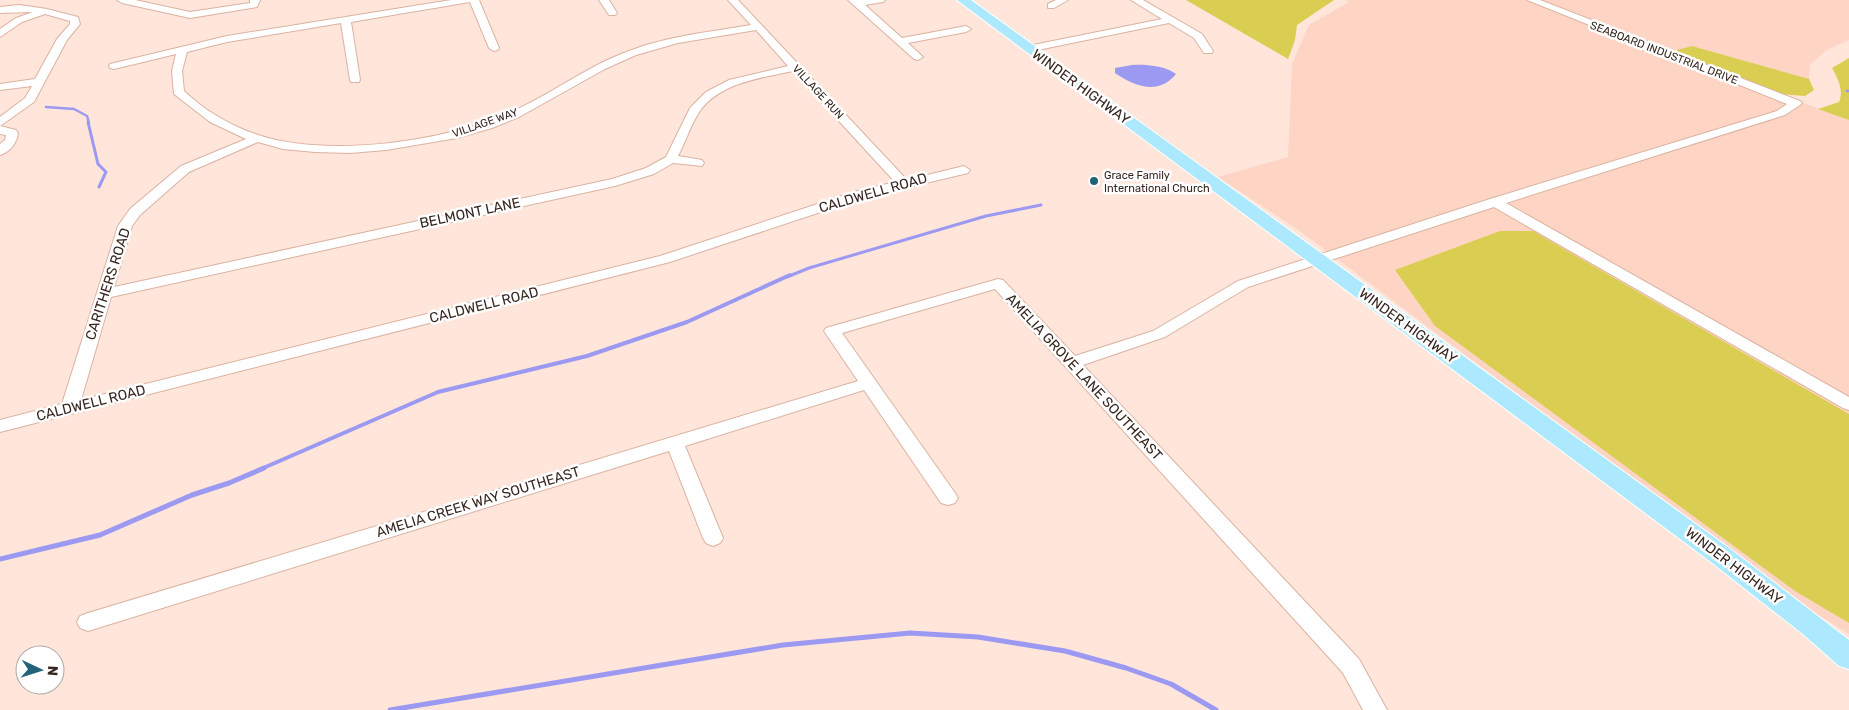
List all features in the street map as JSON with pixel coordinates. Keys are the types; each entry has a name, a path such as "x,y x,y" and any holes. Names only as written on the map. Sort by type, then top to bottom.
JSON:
{"main road":[{"name":"WINDER HIGHWAY","path":"963,0 1712,549 1814,627 1849,657"}],"street":[{"path":"122,0 190,15 254,5 255,0"},
{"path":"132,2 150,0"},
{"path":"114,66 183,48 469,0"},
{"path":"474,0 494,48"},
{"path":"604,0 612,13"},
{"name":"VILLAGE RUN","path":"733,0 904,183"},
{"path":"855,2 880,0"},
{"path":"1051,6 1063,0"},
{"path":"1136,0 1198,36 1208,51"},
{"name":"SEABOARD INDUSTRIAL DRIVE","path":"1495,202 1781,113 1796,104 1532,0"},
{"path":"855,2 918,57"},
{"path":"0,10 15,6 46,10 75,19 75,24 62,39 30,100 22,108 0,122"},
{"path":"0,34 19,20 46,10"},
{"path":"346,20 355,80"},
{"path":"1028,49 1172,20"},
{"name":"VILLAGE WAY","path":"183,48 177,71 178,92 195,109 256,139 284,145 323,148 378,147 445,137 515,115 606,64 634,52 665,44 758,27"},
{"path":"900,41 966,29"},
{"path":"698,163 672,159 696,108 710,94 733,82 796,67"},
{"path":"0,87 39,82"},
{"path":"0,130 12,133 11,141 0,151"},
{"name":"CARITHERS ROAD","path":"70,408 125,226 135,212 185,169 256,139"},
{"name":"BELMONT LANE","path":"104,294 615,182 650,171 672,159"},
{"name":"CALDWELL ROAD","path":"0,426 665,259 833,204 904,183 964,170"},
{"path":"1071,363 1159,334 1244,284 1495,202 1849,404"},
{"name":"AMELIA GROVE LANE SOUTHEAST","path":"948,498 832,331 998,283 1350,666 1375,710"},
{"name":"AMELIA CREEK WAY SOUTHEAST","path":"88,622 869,383"},
{"path":"674,442 713,538"},
{"path":"1814,627 1849,641"}],"shaded area":[{"path":"1186,0 1334,0 1297,25 1295,40 1288,59"},
{"path":"1345,0 1849,0 1849,40 1825,51 1810,65 1809,79 1692,46 1670,52 1849,120 1849,634 1806,607 1537,409 1300,231 1218,177 1288,157 1292,64 1309,25 1349,2"},
{"path":"1692,46 1809,79 1814,90 1805,96 1780,94 1669,52"},
{"path":"1849,58 1849,120 1818,109 1839,102 1841,89 1832,68"},
{"path":"1132,65 1155,66 1176,74 1162,85 1146,87 1130,82 1115,73 1115,68"},
{"path":"1500,231 1533,231 1849,414 1849,623 1795,591 1435,326 1395,270"}],"waterway":[{"path":"46,107 74,109 87,116 89,123"},
{"path":"88,122 98,164 106,172 99,187"},
{"path":"787,277 809,268 986,216 1041,205"},
{"path":"261,469 438,392 587,356 687,322 790,275"},
{"path":"0,559 100,535 192,495 229,483 264,468"},
{"path":"390,710 783,645 910,633 978,637 1065,651 1126,668 1171,684 1216,710"}],"place":[{"name":"Grace Family International Church","path":"1094,181"}]}
